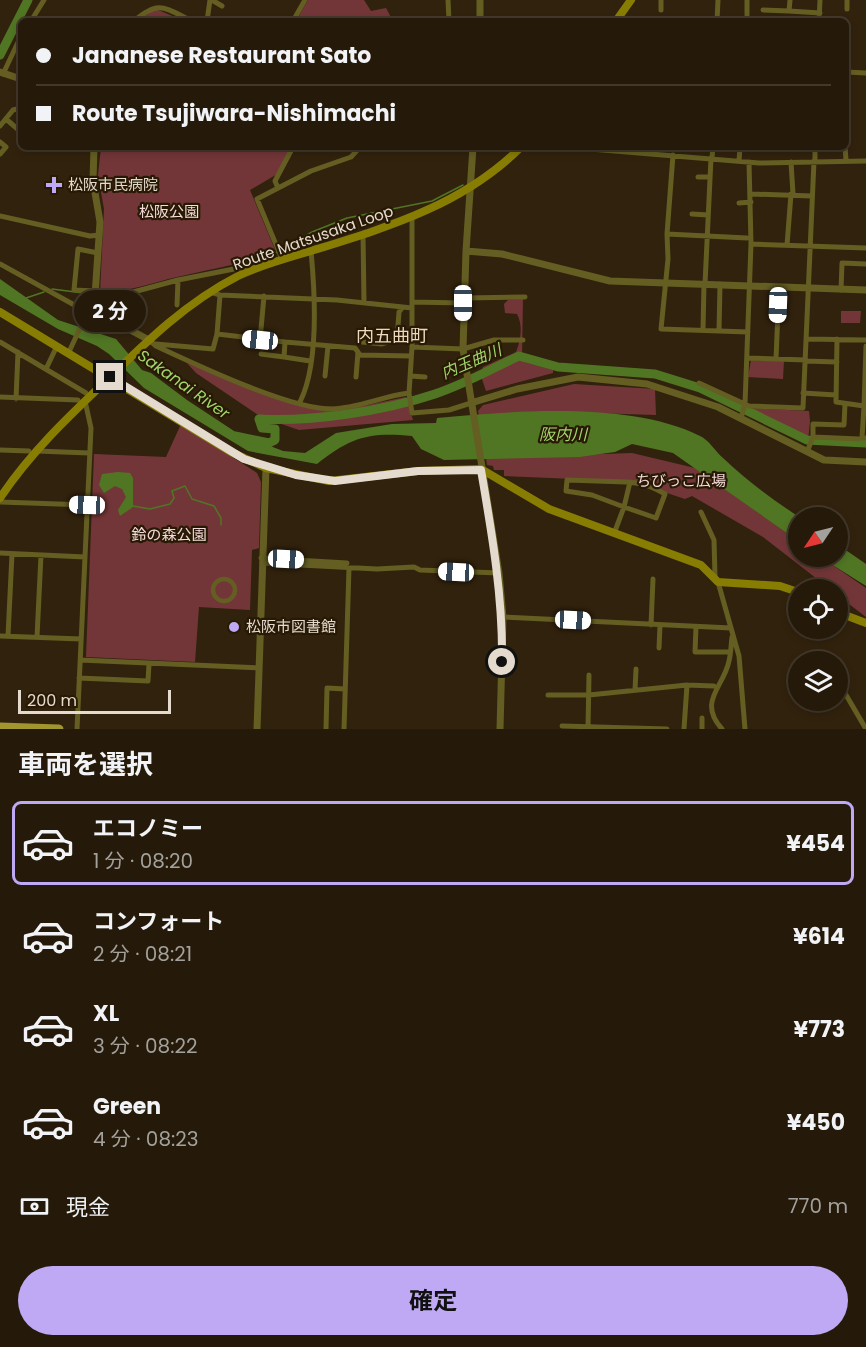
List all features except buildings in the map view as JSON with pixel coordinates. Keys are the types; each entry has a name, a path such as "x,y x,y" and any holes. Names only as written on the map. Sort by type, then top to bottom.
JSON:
{"main road":[{"path":"618,18 631,0"},
{"name":"Route Matsusaka Loop","path":"0,500 32,451 83,398 150,343 161,328 210,292 246,273 412,217 472,187 517,150"},
{"path":"0,312 56,348 111,376 231,452 266,468 329,481 418,471 481,470 549,509 615,531 700,565 717,579 788,589"},
{"path":"848,616 866,623"},
{"path":"0,727 58,729"}],"street":[{"path":"33,18 44,0"},
{"path":"208,18 211,0 222,6"},
{"path":"294,18 305,0"},
{"path":"448,0 449,18"},
{"path":"480,0 480,18"},
{"path":"661,0 661,10"},
{"path":"717,18 718,0"},
{"path":"747,0 747,15"},
{"path":"789,11 790,0"},
{"path":"819,18 820,0"},
{"path":"847,0 847,9"},
{"path":"137,18 149,6 158,3 186,18"},
{"path":"763,10 819,13"},
{"path":"18,42 2,73 18,78"},
{"path":"849,72 866,73"},
{"path":"0,126 14,110 18,109"},
{"path":"6,119 18,129"},
{"path":"0,142 6,147 0,154"},
{"path":"68,353 95,294 100,235 98,205 93,181 94,150"},
{"path":"278,188 275,181 291,150"},
{"path":"282,260 256,199 311,171 351,157 357,150"},
{"path":"473,150 466,251 463,349 499,573 503,617 500,729"},
{"path":"655,150 673,155 749,162 866,161"},
{"path":"703,330 713,150"},
{"path":"739,161 740,150"},
{"path":"699,383 745,405 803,408 815,150"},
{"path":"845,150 846,160"},
{"path":"673,155 666,234 669,244 661,329 748,332"},
{"path":"742,415 745,405 750,286 749,162"},
{"path":"787,245 792,194 791,162"},
{"path":"698,177 710,177"},
{"path":"751,194 812,195"},
{"path":"739,203 751,202"},
{"path":"692,214 708,214"},
{"path":"0,216 90,236 100,235"},
{"path":"412,217 409,395 412,413 449,410 517,389 578,377 657,386 742,415 824,460 866,462"},
{"path":"363,233 364,302"},
{"path":"666,234 747,238"},
{"path":"751,244 866,248"},
{"path":"98,254 78,249 74,290 95,294 122,295 178,280 244,267 246,273"},
{"path":"300,402 313,344 315,299 312,251"},
{"path":"466,251 502,254 610,281 866,290"},
{"path":"841,290 842,263 866,264"},
{"path":"0,264 87,313"},
{"path":"177,305 178,280"},
{"path":"719,331 720,285"},
{"path":"776,359 779,287"},
{"path":"210,292 220,295 364,302 402,308 412,305 525,297"},
{"path":"95,294 108,318 150,343 229,378 300,402 334,409 409,395"},
{"path":"150,343 213,349 217,334 220,295"},
{"path":"260,340 264,296"},
{"path":"398,339 399,312 402,308"},
{"path":"217,334 359,350"},
{"path":"362,342 382,344 398,339 410,344 463,349 494,340 523,340"},
{"path":"806,339 866,340"},
{"path":"837,339 836,402 865,406"},
{"path":"0,342 46,369 83,398 91,428 76,729"},
{"path":"284,357 285,342"},
{"path":"325,376 328,346"},
{"path":"866,346 862,438 866,438"},
{"path":"46,369 56,348"},
{"path":"359,350 360,355 411,356"},
{"path":"356,377 359,350"},
{"path":"16,399 18,352"},
{"path":"261,354 310,361"},
{"path":"747,358 837,362"},
{"path":"411,376 425,377"},
{"path":"804,393 836,395"},
{"path":"0,397 16,399 83,398"},
{"path":"807,452 812,439 813,424 844,425 845,404"},
{"path":"812,439 859,440"},
{"path":"0,450 89,453"},
{"path":"257,729 261,560 266,468"},
{"path":"567,480 652,485 665,494 656,518 624,507 592,495 566,491 567,480"},
{"path":"615,531 630,482"},
{"path":"0,500 87,505"},
{"path":"701,512 714,540 717,579 739,656 745,729"},
{"path":"0,553 85,557"},
{"path":"8,636 12,554"},
{"path":"37,637 40,555"},
{"path":"261,560 499,573"},
{"path":"344,729 348,565"},
{"path":"223,579 233,583 236,590 233,597 227,601 216,598 213,592 216,582 223,579"},
{"path":"651,625 653,579"},
{"path":"503,617 732,630"},
{"path":"659,648 660,625"},
{"path":"696,627 694,652 730,652"},
{"path":"722,729 714,718 711,705 729,662 732,630"},
{"path":"0,636 81,639"},
{"path":"80,660 259,668"},
{"path":"78,678 148,681 149,664"},
{"path":"635,690 636,669"},
{"path":"588,728 589,675"},
{"path":"684,729 687,685"},
{"path":"548,695 589,695 687,685 714,686"},
{"path":"326,729 327,687 345,689"},
{"path":"848,698 866,729"},
{"path":"702,718 702,729"},
{"path":"562,726 667,729"}],"green space":[{"path":"308,0 364,0 371,11 386,8 391,18 298,18"},
{"path":"151,9 156,9 177,18 142,18"},
{"name":"松阪公園","path":"101,150 290,150 279,173 250,190 276,252 139,287 100,293 104,209 98,175"},
{"path":"523,299 522,357 525,362 553,370 553,373 486,391 482,379 474,380 473,375 481,373 483,367 516,352 520,338 520,323 517,314 505,313 504,304 508,300"},
{"path":"841,311 861,311 860,323 841,323"},
{"path":"751,360 784,361 783,379 748,377"},
{"path":"187,363 303,405 353,408 406,397 413,420 299,430 261,417 196,373"},
{"path":"574,384 655,389 656,415 560,412 479,416 478,411 483,405"},
{"path":"748,408 809,411 808,442 805,443 747,413"},
{"name":"鈴の森公園","path":"181,424 257,473 261,482 259,548 252,550 250,610 199,607 195,662 86,657 94,454 166,457"},
{"name":"ちびっこ広場","path":"632,453 695,468 788,534 788,556 763,537 692,496 685,499 667,493 648,482 504,476 504,470 494,470 493,466 487,465 486,458"},
{"name":"ちびっこ広場","path":"802,567 836,567 866,588 866,617 848,603 848,579 817,579"}],"water":[{"name":"阪内川","path":"0,279 58,320 116,339 142,370 151,373 237,433 283,451 305,453 336,433 392,424 436,423 437,418 501,413 571,411 606,413 640,417 672,425 706,440 741,474 788,509 788,534 673,453 632,444 615,452 579,457 444,460 421,449 412,436 384,435 361,438 351,442 317,464 248,451 144,388 109,354 97,346 58,329 0,295"},
{"path":"130,473 133,478 133,507 120,516 118,510 126,497 122,489 115,486 104,493 99,485 102,474"},
{"path":"848,552 866,564 866,586 836,567 848,567"}],"waterway":[{"path":"19,18 28,0"},
{"path":"0,55 18,20"},
{"path":"282,250 312,232 347,218 432,201 463,185"},
{"path":"246,264 278,252"},
{"path":"52,289 91,294"},
{"path":"117,293 130,290"},
{"path":"26,298 44,292"},
{"name":"内玉曲川","path":"235,436 269,443 275,440 275,429 262,428 259,419 325,417 393,406 446,390 519,356 558,367 655,374 700,388 807,440 866,443"},
{"path":"133,506 150,509 170,504 174,498 172,491 185,486 192,499 214,506 221,518 221,525"}],"place":[{"name":"松阪市民病院","path":"54,185"},
{"name":"松阪市図書館","path":"234,627"}],"district":[{"name":"内五曲町","path":"392,336"}],"route":[{"path":"110,377 231,452 266,468 329,481 418,471 481,470 499,573 503,617 502,662"}],"water label":[{"name":"Sakanai River","path":"184,384"}]}
